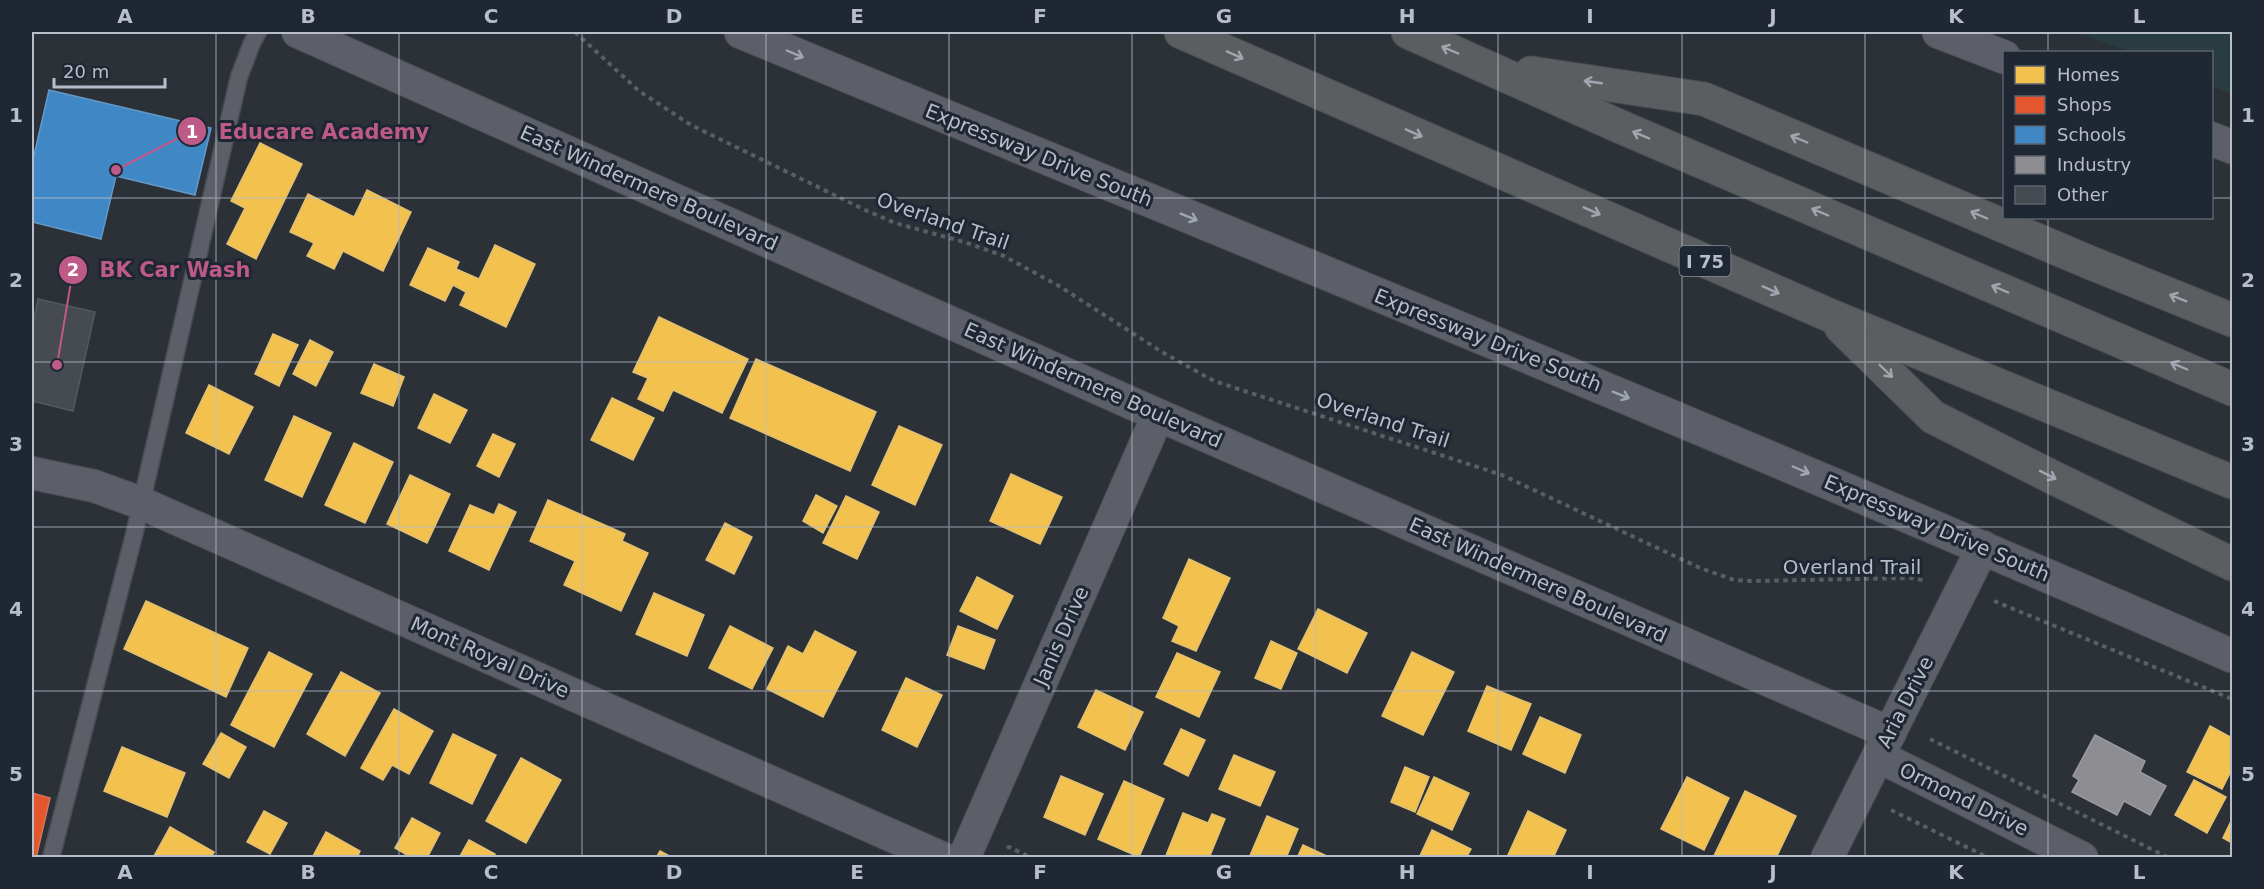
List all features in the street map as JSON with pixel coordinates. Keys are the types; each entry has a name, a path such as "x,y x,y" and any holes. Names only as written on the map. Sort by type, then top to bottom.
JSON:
{"highway":[{"name":"I 75","path":"1181,32 1829,315 2232,482"},
{"path":"1408,32 1622,127 2232,389"},
{"path":"1493,68 1704,99 2091,263 2232,320"},
{"path":"1829,315 1933,417 2232,564"}],"street":[{"name":"East Windermere Boulevard","path":"298,32 1158,415 1884,745"},
{"name":"Expressway Drive South","path":"741,32 1983,546 2232,656"},
{"path":"1939,32 2003,57"},
{"path":"2213,140 2232,147"},
{"name":"Janis Drive","path":"963,858 1158,415"},
{"name":"Mont Royal Drive","path":"32,473 94,486 141,503 942,858"},
{"name":"Aria Drive","path":"1827,858 1983,546"},
{"name":"Ormond Drive","path":"1884,745 2082,858"}],"lane":[{"path":"51,858 141,503 239,77 258,32"}],"path":[{"name":"Overland Trail","path":"575,32 639,92 691,125 895,223 964,242 1004,256 1059,286 1162,352 1214,381 1502,475 1700,568 1734,580 1766,582 1911,578 1963,589 2232,699"},
{"path":"1930,739 2169,858"},
{"path":"1891,810 1989,858"}],"shaded area":[{"path":"2077,32 2232,32 2232,94 2213,86 2213,51 2127,51"}],"building: Homes":[{"path":"260,143 302,164 256,259 227,244 245,208 231,201"},
{"path":"367,190 411,212 383,271 343,251 334,269 307,256 314,243 290,232 308,194 354,217"},
{"path":"495,245 535,264 506,327 460,305 466,292 453,285 445,301 410,285 428,248 459,262 456,269 479,279"},
{"path":"659,317 748,359 722,413 673,390 663,411 638,399 648,378 633,372"},
{"path":"273,334 298,345 279,386 255,374"},
{"path":"310,340 333,352 316,386 293,374"},
{"path":"756,359 876,412 850,471 730,418"},
{"path":"374,364 404,377 393,406 361,393"},
{"path":"209,385 253,407 229,454 186,433"},
{"path":"434,394 467,410 450,443 418,428"},
{"path":"612,398 654,418 633,460 591,440"},
{"path":"294,416 331,433 302,497 265,480"},
{"path":"899,426 942,445 915,505 872,485"},
{"path":"493,434 515,444 499,477 477,466"},
{"path":"354,443 393,462 365,523 325,505"},
{"path":"1011,474 1062,497 1040,544 990,521"},
{"path":"410,475 450,494 427,543 387,524"},
{"path":"816,495 837,506 823,533 803,521"},
{"path":"846,496 879,512 857,559 823,543"},
{"path":"548,500 625,534 622,541 648,553 621,611 564,585 575,561 530,541"},
{"path":"499,504 516,512 489,570 449,551 470,505 494,515"},
{"path":"725,523 752,537 734,574 706,560"},
{"path":"1189,559 1230,578 1196,651 1172,641 1179,626 1163,618"},
{"path":"977,577 1013,596 997,629 960,611"},
{"path":"654,593 704,615 687,656 636,634"},
{"path":"146,601 248,648 226,697 124,649"},
{"path":"1318,609 1367,633 1347,673 1298,649"},
{"path":"730,626 773,648 752,689 709,668"},
{"path":"958,626 995,640 984,669 947,655"},
{"path":"815,631 856,652 823,717 767,689 788,646 803,654"},
{"path":"1271,641 1297,653 1281,689 1255,678"},
{"path":"269,652 312,674 274,747 231,725"},
{"path":"1412,652 1454,672 1423,735 1382,716"},
{"path":"1177,653 1220,672 1199,717 1156,697"},
{"path":"341,672 380,693 345,756 307,734"},
{"path":"906,678 942,695 917,747 882,730"},
{"path":"1487,686 1531,704 1511,750 1468,731"},
{"path":"1096,690 1143,712 1125,750 1078,727"},
{"path":"394,709 433,731 409,774 392,765 383,780 361,768"},
{"path":"1540,717 1581,735 1565,773 1523,754"},
{"path":"2210,726 2232,738 2232,769 2222,789 2187,772"},
{"path":"1181,729 1205,740 1188,776 1164,764"},
{"path":"221,733 246,747 229,778 203,764"},
{"path":"453,734 496,755 472,804 430,783"},
{"path":"122,747 185,773 167,817 104,791"},
{"path":"1234,755 1275,772 1260,806 1219,789"},
{"path":"521,758 561,780 526,843 486,821"},
{"path":"1405,767 1429,777 1415,812 1391,802"},
{"path":"1061,776 1103,794 1085,835 1044,817"},
{"path":"1434,777 1469,793 1452,830 1417,814"},
{"path":"1687,777 1729,798 1704,850 1661,829"},
{"path":"2194,780 2226,797 2207,833 2175,815"},
{"path":"1124,781 1164,799 1139,857 1098,839"},
{"path":"1745,791 1796,816 1776,858 1713,858"},
{"path":"264,811 287,823 270,854 247,842"},
{"path":"1528,811 1566,830 1553,858 1513,858 1508,855"},
{"path":"1183,813 1208,823 1212,814 1225,819 1209,858 1165,858"},
{"path":"1267,816 1298,829 1286,858 1249,858"},
{"path":"412,818 440,833 427,858 412,858 395,848"},
{"path":"2232,819 2232,843 2223,838"},
{"path":"170,827 214,852 211,858 153,858"},
{"path":"1432,830 1471,849 1466,858 1419,858"},
{"path":"326,832 360,851 357,858 312,858"},
{"path":"469,840 495,854 493,858 459,858"},
{"path":"1303,845 1331,858 1297,858"},
{"path":"660,851 673,858 656,858"}],"building: Shops":[{"path":"32,793 50,798 36,858 32,858"}],"building: Schools":[{"path":"49,90 211,128 195,195 116,176 101,239 32,222 32,164"}],"building: Industry":[{"path":"2095,735 2145,761 2140,772 2166,786 2150,815 2124,801 2117,815 2072,792 2079,780 2073,776"}],"building: Other":[{"path":"38,299 95,312 73,411 32,401 32,328"}],"place":[{"name":"Educare Academy","path":"116,170"},
{"name":"BK Car Wash","path":"57,365"}]}
